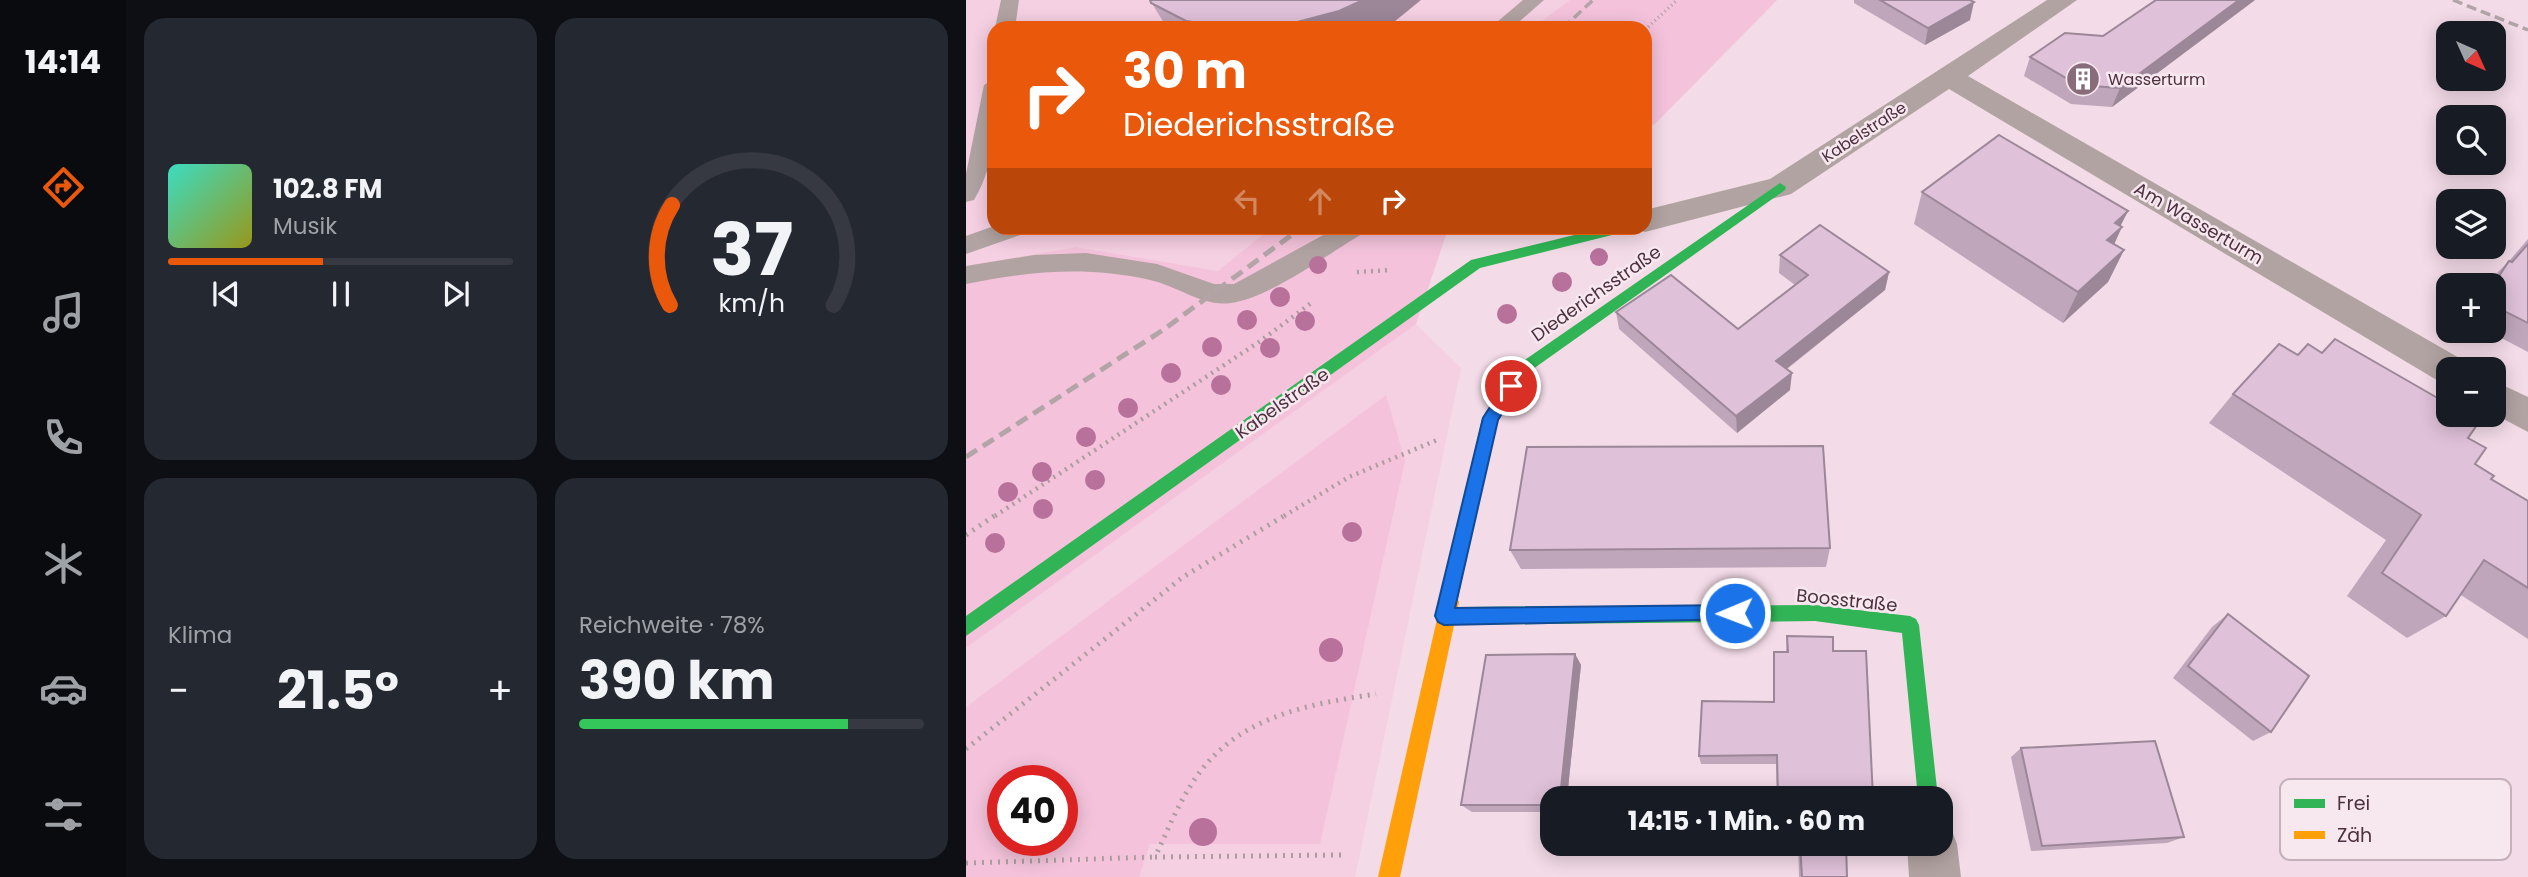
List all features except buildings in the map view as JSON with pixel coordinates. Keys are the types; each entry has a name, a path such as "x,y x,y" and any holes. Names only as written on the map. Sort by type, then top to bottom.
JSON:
{"street":[{"name":"Kabelstraße","path":"1652,219 1780,187 2064,0"},
{"name":"Am Wasserturm","path":"1949,77 2436,362"},
{"name":"Diederichsstraße","path":"1389,877 1444,616 1490,418 1521,370 1780,187"},
{"name":"Kabelstraße","path":"966,627 1476,264 1592,235"},
{"path":"2506,403 2528,416"},
{"name":"Boosstraße","path":"1444,616 1815,612 1910,625 1926,786"},
{"path":"1933,856 1936,877"}],"lane":[{"path":"1006,21 1010,0"},
{"path":"1509,21 1535,0"},
{"path":"966,194 978,173 987,124"},
{"path":"966,245 995,235"},
{"path":"966,275 1014,265 1098,262 1164,275 1211,295 1229,296 1247,290 1342,235"}],"path":[{"path":"1652,23 1677,0"},
{"path":"1353,272 1361,261"},
{"path":"966,535 1259,342 1322,295"},
{"path":"966,749 1183,577 1349,477 1490,418"},
{"path":"1155,857 1202,768 1244,730 1294,707 1430,686"},
{"path":"966,863 1155,857 1394,855"}],"shaded area":[{"path":"966,0 1571,0 1543,21 987,21 987,235 1266,235 1218,271 1076,247 966,266"},
{"path":"1570,0 1777,0 1652,125 1652,21 1542,21"},
{"path":"1262,235 1446,235 1416,324 966,648 966,266 1076,247 1218,271"},
{"path":"1416,324 1461,368 1355,877 966,877 966,648"},
{"path":"1386,395 1405,461 1320,844 1150,844 1139,877 966,877 966,707"}],"railway":[{"path":"1570,21 1593,0"},
{"path":"2453,0 2528,30"},
{"path":"966,457 1163,330 1292,235"}],"traffic: fast":[{"path":"1450,602 1490,418 1521,370 1780,187"},
{"path":"966,627 1476,264 1592,235"},
{"path":"1444,616 1815,613 1910,625 1927,786"}],"traffic: slow":[{"path":"1389,877 1450,602"}],"place":[{"name":"Wasserturm","path":"2083,79"}],"route":[{"path":"1511,386 1490,418 1444,616 1735,613"}]}
